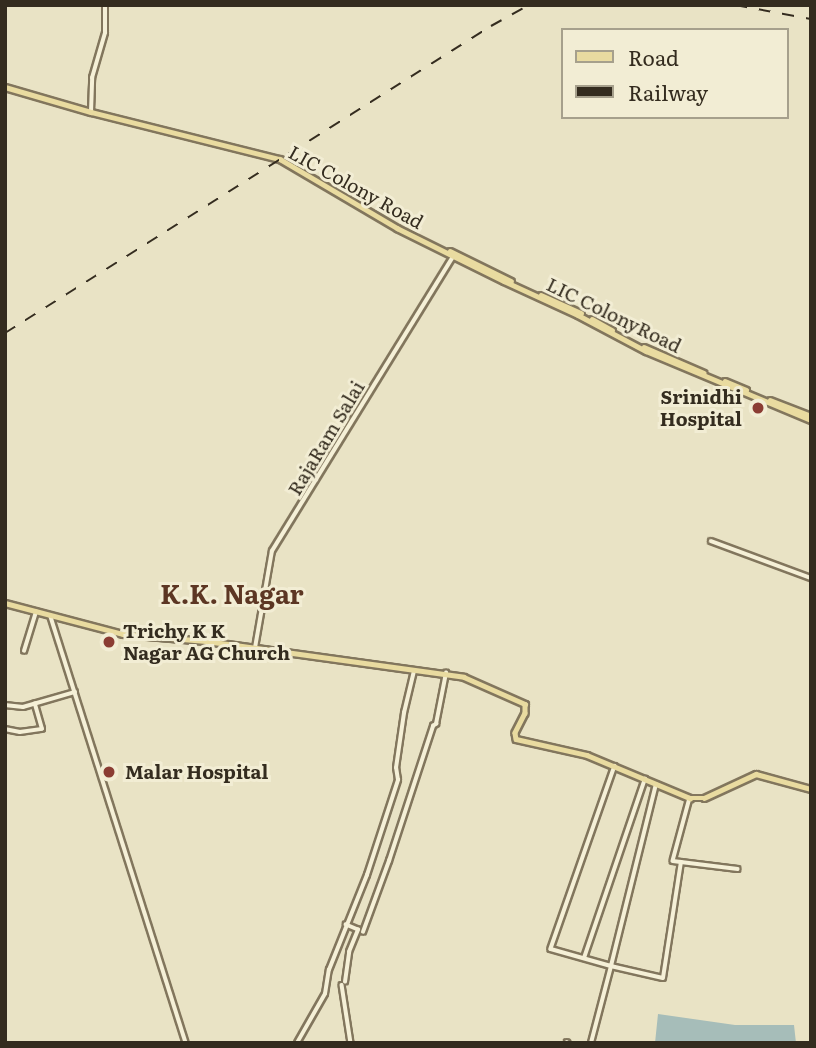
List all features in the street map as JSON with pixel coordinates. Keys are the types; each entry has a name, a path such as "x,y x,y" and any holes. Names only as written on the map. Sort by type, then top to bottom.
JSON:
{"main road":[{"name":"LIC Colony Road","path":"5,87 91,112 280,159 408,232"},
{"name":"LIC ColonyRoad","path":"408,232 674,363 731,385"},
{"name":"LIC ColonyRoad","path":"634,343 811,418"},
{"path":"5,603 123,634 256,648 464,677 525,704 525,713 515,733 516,739 577,752 690,798 704,798 756,774 811,789"}],"street":[{"path":"91,112 93,71 105,33 105,5"},
{"name":"RajaRam Salai","path":"256,648 272,551 455,254"},
{"path":"711,541 811,578"},
{"path":"24,651 36,612"},
{"path":"51,617 186,1043"},
{"path":"298,1043 325,994 329,970 398,780 396,768 404,713 414,671"},
{"path":"363,932 390,861 433,725 436,724 446,673"},
{"path":"6,707 17,708 75,692"},
{"path":"5,729 20,732 42,729 35,704"},
{"path":"615,766 551,950 663,978 681,862"},
{"path":"584,958 645,779"},
{"path":"591,1043 656,785"},
{"path":"690,798 673,861 738,869"},
{"path":"346,925 358,930 349,952 344,984 351,1043"}],"water":[{"path":"658,1014 735,1025 794,1025 796,1043 655,1043"}],"railway":[{"path":"5,333 491,26 529,5"},
{"path":"735,5 811,19"}],"place":[{"name":"Srinidhi Hospital","path":"758,408"},
{"name":"Trichy K K Nagar AG Church","path":"109,642"},
{"name":"Malar Hospital","path":"109,772"}],"district":[{"name":"K.K. Nagar","path":"232,593"}]}
